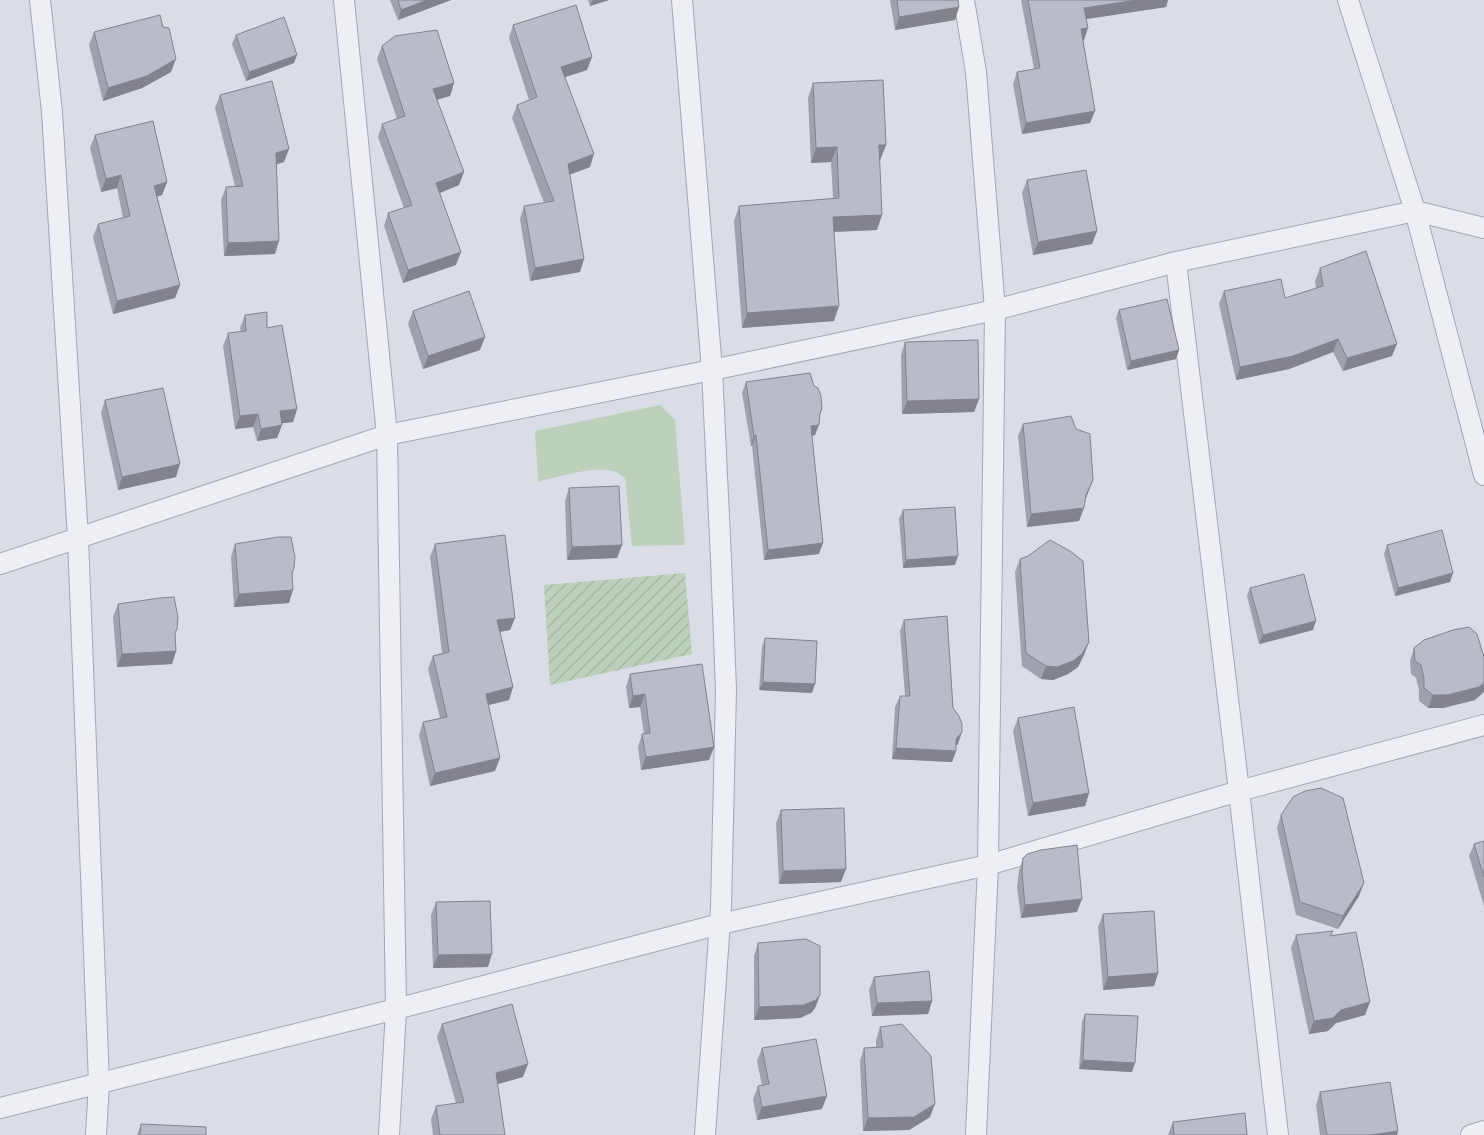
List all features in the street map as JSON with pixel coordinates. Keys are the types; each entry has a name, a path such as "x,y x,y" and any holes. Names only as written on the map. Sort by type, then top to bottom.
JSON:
{"street":[{"path":"40,0 52,112 78,538 99,1083 96,1135"},
{"path":"344,0 387,435 396,1008 388,1135"},
{"path":"682,0 712,370 726,690 720,924 705,1135"},
{"path":"964,0 976,72 995,310 988,865 976,1135"},
{"path":"1348,0 1416,211 1484,475"},
{"path":"0,564 387,435 712,370 995,310 1176,262 1416,211 1484,228"},
{"path":"1176,262 1278,1135"},
{"path":"0,1108 720,924 988,865 1239,791 1484,725"},
{"path":"1471,1135 1484,1131"}],"green space":[{"path":"660,405 675,420 685,545 632,546 625,478 617,472 608,470 588,471 538,482 535,431"},
{"path":"685,573 692,654 550,685 544,585"}],"building":[{"path":"398,0 427,0 401,10"},
{"path":"897,0 958,0 959,7 899,17"},
{"path":"1028,0 1137,0 1084,8 1088,28 1081,29 1095,111 1026,123 1017,72 1040,68"},
{"path":"576,5 592,57 561,67 594,154 568,164 584,259 535,268 524,206 554,201 517,105 537,97 513,25"},
{"path":"160,15 163,27 169,28 176,59 147,76 108,88 94,32"},
{"path":"284,17 297,55 249,72 236,35"},
{"path":"437,30 454,83 433,89 464,172 436,183 461,252 408,270 388,213 412,205 382,124 405,116 382,46 395,36"},
{"path":"883,80 886,145 879,145 882,215 833,217 839,306 747,313 739,206 839,198 837,147 816,148 813,83"},
{"path":"272,81 289,149 276,153 279,241 228,243 226,187 243,186 220,95"},
{"path":"153,121 167,182 154,186 180,285 117,301 98,224 130,216 121,175 106,179 95,135"},
{"path":"1086,170 1097,231 1038,242 1027,180"},
{"path":"1366,251 1397,344 1347,358 1338,339 1293,356 1240,367 1224,291 1281,279 1285,298 1323,286 1320,268"},
{"path":"469,291 485,337 428,356 413,311"},
{"path":"1167,299 1179,350 1131,361 1119,310"},
{"path":"267,312 267,328 282,325 297,409 280,411 282,425 261,429 258,414 240,416 228,333 246,331 245,315"},
{"path":"978,340 979,399 907,401 905,342"},
{"path":"810,373 814,386 818,388 821,396 822,408 819,425 811,426 823,543 768,550 756,435 754,436 746,382"},
{"path":"163,388 180,464 122,477 105,400"},
{"path":"1071,416 1076,429 1090,434 1093,480 1086,495 1084,508 1031,514 1023,424"},
{"path":"619,486 622,545 572,547 569,488"},
{"path":"955,507 958,556 906,560 903,510"},
{"path":"1442,530 1453,573 1398,588 1387,545"},
{"path":"505,535 515,618 497,620 513,687 486,694 500,758 435,773 423,722 447,717 433,656 449,652 435,544"},
{"path":"278,537 291,537 295,557 292,573 293,590 239,594 235,544"},
{"path":"1050,540 1083,561 1089,642 1082,654 1073,661 1057,667 1046,666 1026,653 1020,559 1028,556"},
{"path":"1304,574 1316,621 1263,635 1250,588"},
{"path":"174,597 178,617 175,633 176,651 122,654 118,604"},
{"path":"947,616 953,708 962,724 962,732 956,739 956,751 896,748 900,696 910,696 904,620"},
{"path":"1469,627 1477,634 1484,657 1484,683 1479,687 1447,695 1433,695 1424,688 1421,665 1415,661 1414,648 1424,640 1453,630"},
{"path":"765,638 817,641 815,684 763,682"},
{"path":"702,664 714,747 646,757 642,734 650,733 645,694 633,696 630,674"},
{"path":"1074,707 1089,793 1033,803 1018,718"},
{"path":"1321,788 1343,798 1364,883 1343,916 1300,902 1281,815 1293,797 1305,791"},
{"path":"844,808 846,869 783,871 781,810"},
{"path":"1484,841 1484,877 1474,844"},
{"path":"1077,845 1082,899 1025,905 1022,874 1023,858 1027,854 1041,850"},
{"path":"490,901 492,954 438,955 436,902"},
{"path":"1154,911 1158,973 1108,977 1103,914"},
{"path":"1333,931 1330,936 1356,932 1370,1002 1341,1010 1333,1018 1314,1021 1296,935"},
{"path":"806,939 820,946 820,995 816,1000 804,1005 759,1007 758,943"},
{"path":"929,971 932,1001 877,1003 874,977"},
{"path":"512,1004 528,1064 496,1073 505,1135 440,1135 436,1106 464,1102 442,1024"},
{"path":"1085,1014 1138,1016 1135,1063 1083,1060"},
{"path":"902,1024 931,1056 935,1104 914,1117 868,1118 864,1048 883,1047 880,1027"},
{"path":"816,1039 827,1096 762,1107 758,1086 769,1084 762,1048"},
{"path":"1390,1082 1398,1131 1370,1135 1327,1135 1320,1092"},
{"path":"1245,1113 1247,1135 1174,1135 1173,1122"},
{"path":"141,1124 206,1127 206,1135 140,1135"}]}
